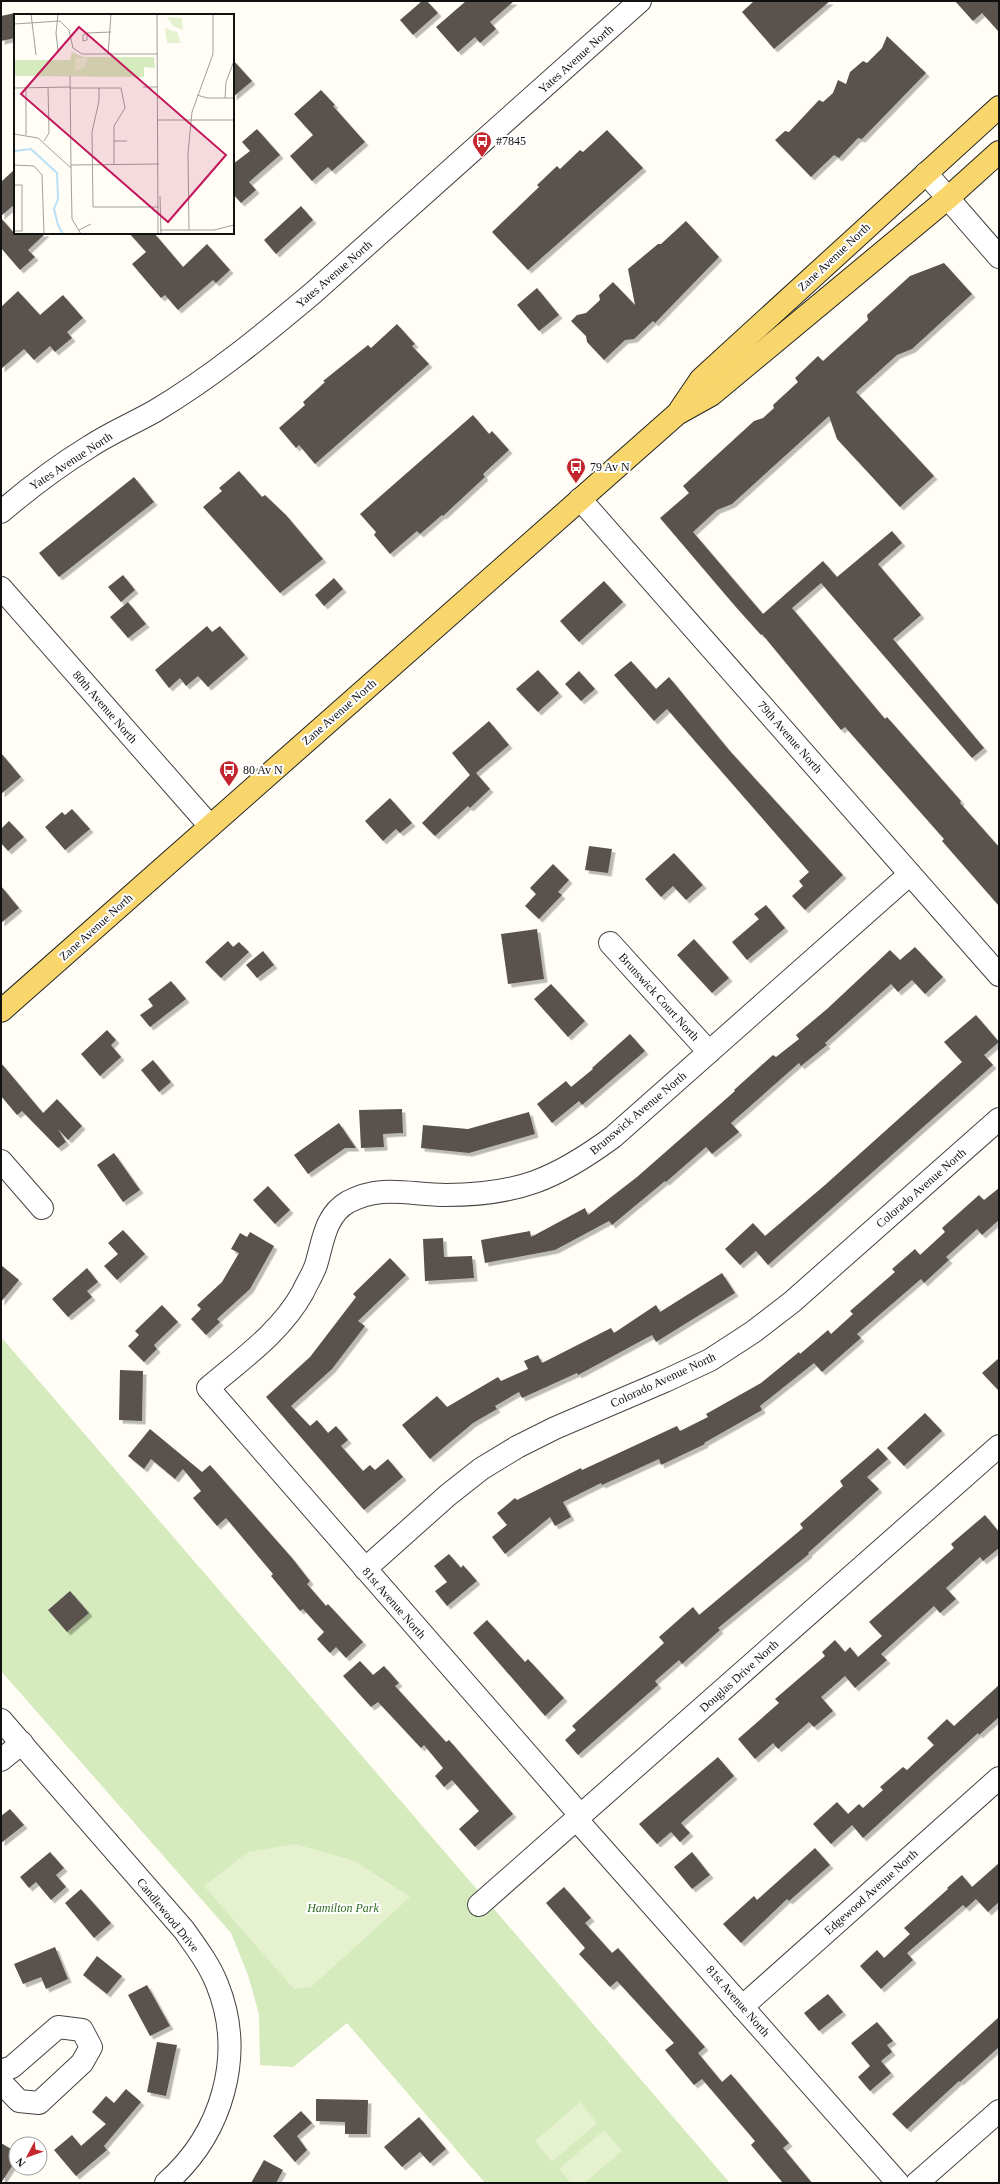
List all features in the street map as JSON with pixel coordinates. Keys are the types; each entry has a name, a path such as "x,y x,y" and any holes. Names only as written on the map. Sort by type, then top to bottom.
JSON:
{"main road":[{"name":"Zane Avenue North","path":"677,414 701,379 999,107"},
{"name":"Zane Avenue North","path":"1,1011 677,414 711,395 948,198 999,152"}],"street":[{"name":"Yates Avenue North","path":"1,512 38,481 89,446 156,410 210,375 263,334 319,288 640,1"},
{"path":"926,173 999,257"},
{"name":"79th Avenue North","path":"580,499 999,976"},
{"name":"80th Avenue North","path":"1,588 210,826"},
{"name":"Brunswick Avenue North","path":"208,1388 285,1320 302,1293 315,1266 322,1236 329,1224 346,1204 363,1194 384,1191 444,1195 481,1194 518,1188 552,1176 583,1159 613,1137 910,874"},
{"name":"Brunswick Court North","path":"610,943 709,1052"},
{"name":"Colorado Avenue North","path":"365,1569 448,1495 480,1469 517,1447 555,1428 710,1360 753,1332 792,1302 999,1119"},
{"path":"1,1161 42,1208"},
{"name":"81st Avenue North","path":"208,1388 742,2007 898,2183"},
{"name":"Douglas Drive North","path":"479,1905 999,1446"},
{"name":"Candlewood Drive","path":"1,1720 184,1930 206,1962 217,1984 229,2032 230,2058 226,2090 214,2121 196,2151 166,2183"},
{"path":"1,1760 22,1743"},
{"name":"Edgewood Avenue North","path":"742,2007 999,1778"},
{"path":"1,2071 12,2067 58,2027 82,2030 91,2047 82,2063 39,2103 19,2101 1,2082"},
{"path":"917,2183 999,2111"}],"green space":[{"name":"Hamilton Park","path":"1,1337 730,2183 485,2183 347,2023 293,2067 260,2065 259,2014 248,1975 231,1933 1,1671"},
{"path":"295,1844 355,1861 410,1897 311,1987 294,1989 204,1886 248,1852"},
{"path":"580,2102 597,2123 552,2162 535,2141"},
{"path":"604,2130 622,2151 584,2183 571,2183 559,2169"}],"building":[{"path":"422,1 427,1 438,13 413,35 400,20"},
{"path":"466,1 514,1 490,22 496,29 480,43 475,37 458,52 436,27"},
{"path":"754,1 830,1 774,49 742,12"},
{"path":"955,1 999,1 999,32 982,13 973,21"},
{"path":"15,13 14,38 1,41 1,16"},
{"path":"887,36 926,73 862,139 858,138 839,158 834,155 811,177 775,140 785,131 789,132 819,100 823,102 833,93 838,80 846,84 850,72 863,61 867,63 882,48"},
{"path":"234,61 252,81 234,96"},
{"path":"321,90 365,142 332,171 328,167 312,181 290,156 313,135 294,114"},
{"path":"257,129 280,155 249,182 256,190 241,203 234,195 234,163 250,151 242,142"},
{"path":"607,130 643,168 528,270 492,232 539,187 537,185 557,166 560,169 580,150 583,152"},
{"path":"14,170 14,205 1,216 1,182"},
{"path":"301,206 313,220 276,254 264,240"},
{"path":"1,218 14,234 45,234 28,250 35,257 20,270 1,248"},
{"path":"686,221 719,257 655,323 653,321 634,339 625,340 604,360 587,342 586,336 571,321 577,315 586,313 600,300 599,295 613,282 635,305 628,269 658,244 661,244"},
{"path":"130,234 155,234 183,267 207,244 230,270 216,283 213,280 178,310 165,295 161,298 132,264 146,252"},
{"path":"944,263 972,294 912,349 897,355 856,392 934,476 900,507 837,439 829,416 732,504 717,510 693,532 763,614 823,561 837,577 892,531 902,543 878,564 921,615 893,639 984,748 972,758 821,583 792,608 885,719 887,717 961,801 960,803 999,847 999,906 942,841 944,839 845,727 841,730 762,634 761,635 735,606 660,518 689,493 683,486 754,421 763,418 774,408 773,405 798,382 795,378 818,356 823,361 868,320 867,315 910,276"},
{"path":"537,288 559,315 539,331 517,305"},
{"path":"18,291 40,315 63,295 83,318 67,332 72,338 55,352 50,346 34,360 24,349 1,369 1,307"},
{"path":"397,324 415,344 412,346 429,364 315,464 299,445 296,448 279,428 305,405 303,402 325,382 323,381 368,345 371,348"},
{"path":"473,415 489,434 492,431 509,450 483,474 485,477 443,516 442,515 420,534 417,531 390,554 374,535 376,532 360,514"},
{"path":"239,471 262,497 265,495 286,515 323,559 280,593 203,507 222,491 219,488"},
{"path":"134,477 154,502 59,577 39,553"},
{"path":"123,575 135,590 121,602 108,587"},
{"path":"334,578 343,589 324,606 315,595"},
{"path":"604,581 623,602 579,642 560,621"},
{"path":"128,602 146,624 128,638 110,617"},
{"path":"207,626 212,632 220,626 245,655 208,687 198,676 186,686 180,678 169,688 155,670"},
{"path":"631,661 656,689 669,677 729,750 843,875 805,910 792,896 803,886 799,881 809,872 667,709 654,721 614,675"},
{"path":"538,670 559,693 538,712 516,689"},
{"path":"579,671 595,689 581,701 565,684"},
{"path":"489,721 509,745 476,773 490,789 470,808 468,806 435,836 422,823 470,775 452,753"},
{"path":"1,753 21,777 1,794"},
{"path":"390,798 412,823 400,833 396,829 383,841 365,821"},
{"path":"72,809 90,829 65,850 45,827 62,812 65,815"},
{"path":"9,821 24,837 8,851 1,843 1,829"},
{"path":"589,846 612,849 608,873 585,870"},
{"path":"674,853 703,885 686,900 673,886 661,897 645,879"},
{"path":"553,864 569,880 558,892 562,895 539,919 525,906 536,894 530,888"},
{"path":"1,886 19,908 1,923"},
{"path":"766,905 785,928 747,960 732,942 759,919 754,914"},
{"path":"537,929 544,979 508,984 501,934"},
{"path":"694,939 729,978 712,993 677,955"},
{"path":"228,941 233,947 239,942 249,952 221,978 205,962"},
{"path":"915,947 943,977 925,994 912,980 898,992 891,984 825,1043 827,1045 801,1066 799,1063 731,1123 739,1132 712,1154 706,1147 666,1182 665,1181 612,1225 609,1221 555,1250 485,1263 481,1240 530,1231 531,1237 585,1208 588,1215 637,1177 735,1091 734,1090 773,1055 776,1057 799,1039 796,1035 827,1009 890,950 900,960"},
{"path":"263,951 274,965 257,978 246,965"},
{"path":"171,981 186,999 150,1027 140,1015 153,1006 148,999"},
{"path":"551,984 585,1021 568,1037 534,999"},
{"path":"976,1015 999,1042 984,1055 993,1065 768,1265 756,1251 740,1265 725,1249 753,1223 765,1236 825,1185 962,1062 944,1042"},
{"path":"107,1030 116,1040 111,1045 121,1057 100,1076 81,1054"},
{"path":"630,1034 645,1051 582,1105 579,1101 552,1123 537,1104 566,1081 571,1087 593,1069 592,1068"},
{"path":"153,1060 171,1082 159,1092 141,1070"},
{"path":"1,1063 43,1113 57,1099 82,1126 68,1140 58,1129 66,1142 58,1148 22,1111 17,1115 1,1096"},
{"path":"402,1109 403,1133 383,1134 384,1147 361,1148 359,1110"},
{"path":"529,1112 535,1134 469,1153 421,1148 423,1125 468,1129"},
{"path":"339,1123 356,1148 345,1148 308,1174 294,1155"},
{"path":"114,1153 140,1190 123,1202 97,1165"},
{"path":"268,1186 290,1210 275,1224 253,1200"},
{"path":"999,1188 999,1220 982,1235 977,1229 946,1257 949,1260 924,1283 921,1279 857,1334 861,1338 822,1372 814,1363 760,1406 762,1410 704,1443 705,1444 661,1465 659,1459 602,1485 601,1483 563,1502 571,1517 555,1526 550,1517 505,1554 492,1537 507,1525 497,1513 515,1498 517,1500 581,1468 582,1470 677,1426 680,1431 708,1417 706,1414 761,1383 799,1352 800,1354 828,1330 831,1334 853,1314 850,1311 895,1272 892,1269 915,1249 920,1255 945,1232 942,1228 979,1195 984,1200"},
{"path":"123,1230 145,1254 117,1280 104,1266 118,1254 108,1243"},
{"path":"250,1232 274,1246 250,1289 217,1319 220,1322 206,1335 191,1319 201,1309 197,1305 222,1282 239,1253 231,1249 240,1233 247,1237"},
{"path":"443,1238 444,1257 472,1256 474,1278 425,1281 423,1239"},
{"path":"390,1258 406,1275 358,1321 365,1326 332,1369 291,1406 310,1426 317,1420 328,1433 336,1426 348,1440 341,1446 363,1471 370,1465 375,1470 388,1459 403,1477 364,1510 266,1397 310,1357 356,1297 353,1294"},
{"path":"1,1265 19,1280 1,1302"},
{"path":"87,1268 98,1282 87,1291 92,1297 68,1317 52,1299"},
{"path":"722,1273 735,1293 656,1342 652,1335 578,1375 577,1373 522,1398 519,1392 495,1406 497,1409 473,1423 430,1459 402,1425 437,1396 447,1407 498,1377 501,1381 528,1369 524,1361 538,1355 542,1363 611,1328 614,1333 656,1305 660,1312"},
{"path":"162,1305 178,1322 154,1345 157,1349 144,1362 128,1346 139,1335 135,1331"},
{"path":"999,1358 999,1391 982,1373"},
{"path":"120,1370 143,1371 142,1421 119,1420"},
{"path":"925,1413 942,1431 904,1466 887,1448"},
{"path":"150,1429 202,1472 210,1465 292,1558 310,1581 307,1584 326,1606 328,1604 363,1642 346,1658 336,1647 330,1653 317,1639 324,1632 303,1609 300,1611 271,1576 273,1574 226,1518 217,1526 193,1498 201,1491 183,1469 175,1479 151,1459 144,1469 128,1456"},
{"path":"878,1448 888,1459 867,1477 879,1489 808,1553 809,1554 718,1628 720,1630 682,1664 679,1660 655,1681 658,1685 578,1755 565,1740 576,1730 572,1726 664,1643 659,1637 693,1607 699,1615 803,1528 800,1524 843,1486 840,1481"},
{"path":"985,1515 999,1532 999,1548 983,1561 980,1557 946,1588 956,1599 940,1613 934,1606 881,1654 887,1660 855,1688 845,1676 821,1697 833,1711 814,1727 809,1722 778,1749 773,1743 755,1759 738,1739 779,1703 775,1699 825,1656 822,1652 835,1640 845,1652 850,1647 858,1657 882,1636 869,1622 954,1548 951,1544"},
{"path":"449,1554 461,1568 463,1565 477,1581 447,1606 435,1591 447,1582 434,1566"},
{"path":"70,1591 89,1613 67,1632 48,1610"},
{"path":"487,1620 525,1662 528,1659 564,1698 545,1716 473,1633"},
{"path":"360,1661 373,1675 384,1666 399,1683 395,1686 446,1742 449,1740 513,1814 475,1847 459,1829 479,1811 452,1780 444,1787 435,1776 443,1768 424,1745 421,1748 378,1702 371,1707 343,1676"},
{"path":"999,1685 999,1717 979,1735 978,1733 863,1838 852,1825 831,1844 813,1824 837,1802 848,1814 859,1804 863,1808 883,1790 880,1787 903,1767 907,1770 934,1745 927,1738 947,1719 954,1726"},
{"path":"718,1757 734,1776 681,1823 690,1833 680,1842 671,1832 657,1844 639,1824"},
{"path":"10,1809 24,1825 1,1843 1,1816"},
{"path":"815,1848 830,1865 789,1901 787,1899 741,1943 723,1924 754,1896 757,1900"},
{"path":"50,1852 64,1868 56,1875 66,1887 51,1900 36,1882 29,1888 20,1877"},
{"path":"692,1852 710,1875 692,1889 674,1867"},
{"path":"999,1863 999,1902 988,1912 976,1899 966,1908 963,1905 907,1953 913,1960 881,1989 860,1966 877,1950 884,1958 910,1934 904,1928 962,1875 972,1887"},
{"path":"564,1887 591,1918 585,1923 612,1953 618,1948 705,2047 698,2053 722,2082 731,2074 789,2143 783,2148 812,2183 783,2183 751,2145 755,2141 702,2079 694,2085 665,2050 674,2043 617,1981 610,1987 579,1954 585,1948 546,1903"},
{"path":"81,1889 111,1923 94,1938 65,1903"},
{"path":"55,1947 68,1979 46,1989 41,1977 23,1984 14,1964"},
{"path":"97,1956 122,1976 107,1994 83,1975"},
{"path":"147,1985 170,2026 150,2036 128,1995"},
{"path":"828,1994 843,2012 819,2031 804,2013"},
{"path":"999,2017 999,2047 960,2082 959,2081 907,2129 892,2114"},
{"path":"877,2022 893,2041 887,2045 892,2052 881,2061 891,2073 870,2091 858,2077 870,2066 851,2043"},
{"path":"157,2042 177,2045 166,2096 147,2092"},
{"path":"126,2089 141,2102 104,2146 107,2150 76,2176 54,2150 72,2135 81,2146 106,2124 92,2112 106,2096 114,2103"},
{"path":"316,2099 368,2100 367,2134 345,2134 345,2122 316,2121"},
{"path":"301,2111 312,2123 297,2136 307,2150 295,2162 273,2136"},
{"path":"419,2117 446,2149 430,2163 420,2152 402,2167 384,2147"},
{"path":"1,2143 8,2147 8,2172 1,2183"},
{"path":"264,2160 283,2170 276,2183 251,2183"}],"place":[{"name":"#7845","path":"482,158"},
{"name":"79 Av N","path":"576,484"},
{"name":"80 Av N","path":"229,787"}]}
